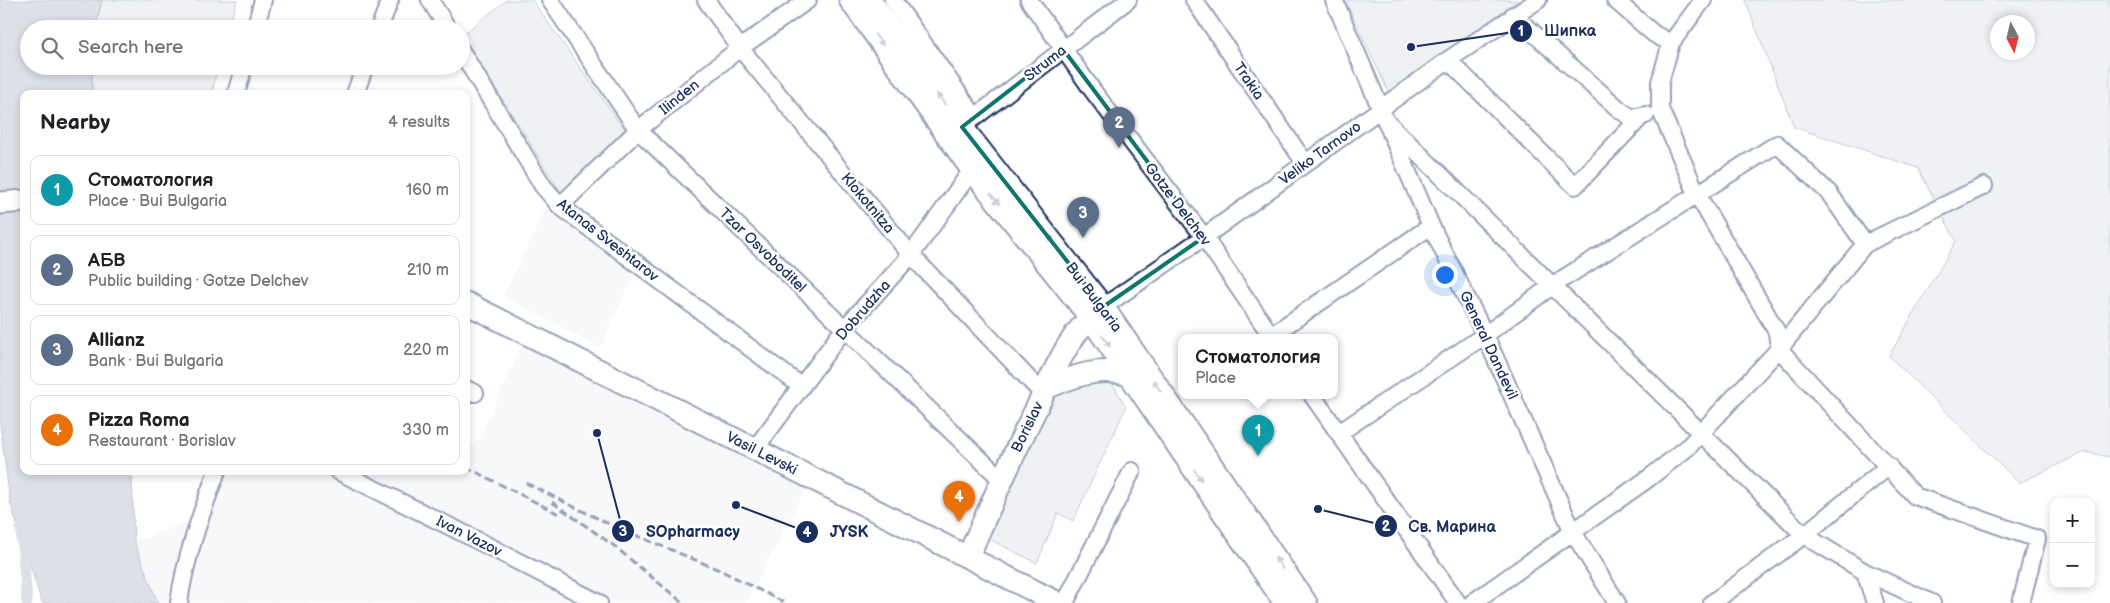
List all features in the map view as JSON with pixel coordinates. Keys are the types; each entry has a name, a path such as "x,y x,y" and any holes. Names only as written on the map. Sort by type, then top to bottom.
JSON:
{"main road":[{"name":"Bui Bulgaria","path":"850,0 972,170 1096,312 1130,376 1285,603"},
{"name":"Bui Bulgaria","path":"870,0 969,122 1096,312 1306,603"},
{"path":"0,203 20,201"},
{"name":"Vasil Levski","path":"470,305 1058,603"},
{"name":"Borislav","path":"968,557 1001,479 1072,337 1096,312"},
{"path":"1045,391 1089,372 1114,371 1130,376"}],"street":[{"path":"257,20 263,0"},
{"path":"382,20 390,0"},
{"path":"430,0 442,20"},
{"name":"Tzar Osvoboditel","path":"550,0 638,130 1001,479"},
{"name":"Klokotnitza","path":"706,0 740,48 911,255 1045,391"},
{"name":"Ilinden","path":"560,206 638,130 740,48 808,0"},
{"path":"893,0 969,122"},
{"name":"Gotze Delchev","path":"1028,0 1204,238 1269,334"},
{"name":"Struma","path":"969,122 1128,0"},
{"name":"Trakia","path":"1194,0 1305,163"},
{"name":"General Dandevil","path":"1334,0 1414,182 1431,226 1485,335 1573,532 1617,603"},
{"name":"Veliko Tarnovo","path":"1096,312 1204,238 1448,60 1538,0"},
{"path":"1615,0 1654,34 1671,43"},
{"path":"1703,0 1671,43 1660,82 1660,109 1697,194 1777,332 1779,348 1915,496 2037,539 2021,603"},
{"path":"1514,15 1620,110 1632,118 1640,118"},
{"path":"1448,60 1575,186 1640,118 1660,109"},
{"name":"Atanas Sveshtarov","path":"470,66 543,186 560,206 801,386"},
{"path":"237,90 241,75"},
{"path":"356,90 362,75"},
{"path":"1389,124 1804,535 1865,572 1932,603"},
{"path":"1339,433 1485,335 1553,285 1777,144 1829,193 1865,244"},
{"path":"1414,182 1418,172 1425,168 1437,172"},
{"name":"Dobrudzha","path":"755,449 844,329 911,255 972,170"},
{"path":"1472,603 1649,478 1686,448 1779,348 1865,244 1984,186"},
{"path":"1275,334 1431,226"},
{"path":"1315,399 1458,603"},
{"path":"1712,603 1804,535 1889,466"},
{"path":"1065,603 1132,471"},
{"path":"179,603 182,584 200,519 216,475"},
{"name":"Ivan Vazov","path":"346,475 600,603"},
{"path":"1865,572 1875,603"}],"highlighted area":[{"path":"1063,49 1204,237 1103,307 962,127"}],"shaded area":[{"path":"102,0 237,0 231,20 97,20"},
{"path":"507,0 532,0 627,133 562,194 470,48 470,29"},
{"path":"1345,0 1518,0 1390,95"},
{"path":"1745,0 2110,0 2110,457 2085,452 2019,483 1889,356 1956,241 1918,168 1794,127"},
{"path":"92,75 215,75 213,90 92,90"},
{"path":"546,208 636,271 600,348 503,296"},
{"path":"524,341 811,479 746,603 158,603 134,541 188,522 205,475 470,475 470,443 476,445"},
{"path":"1110,379 1126,407 1073,521 1058,513 1037,563 987,538 1054,392 1080,383"}],"water":[{"path":"0,0 102,0 97,20 20,20 20,75 92,75 92,90 20,90 20,475 132,475 134,541 158,603 42,603 10,502 0,424"}],"waterway":[{"path":"21,529 27,603"}],"railway":[{"path":"470,469 559,514"},
{"path":"526,483 611,525 722,571 785,603"},
{"path":"552,502 613,545 683,603"}],"place":[{"name":"Шипка","path":"1411,47"},
{"name":"АБВ","path":"1119,148"},
{"name":"Allianz","path":"1083,238"},
{"name":"SOpharmacy","path":"597,433"},
{"name":"Стоматология","path":"1258,456"},
{"name":"JYSK","path":"736,505"},
{"name":"Св. Марина","path":"1318,509"},
{"name":"Pizza Roma","path":"959,522"}]}
